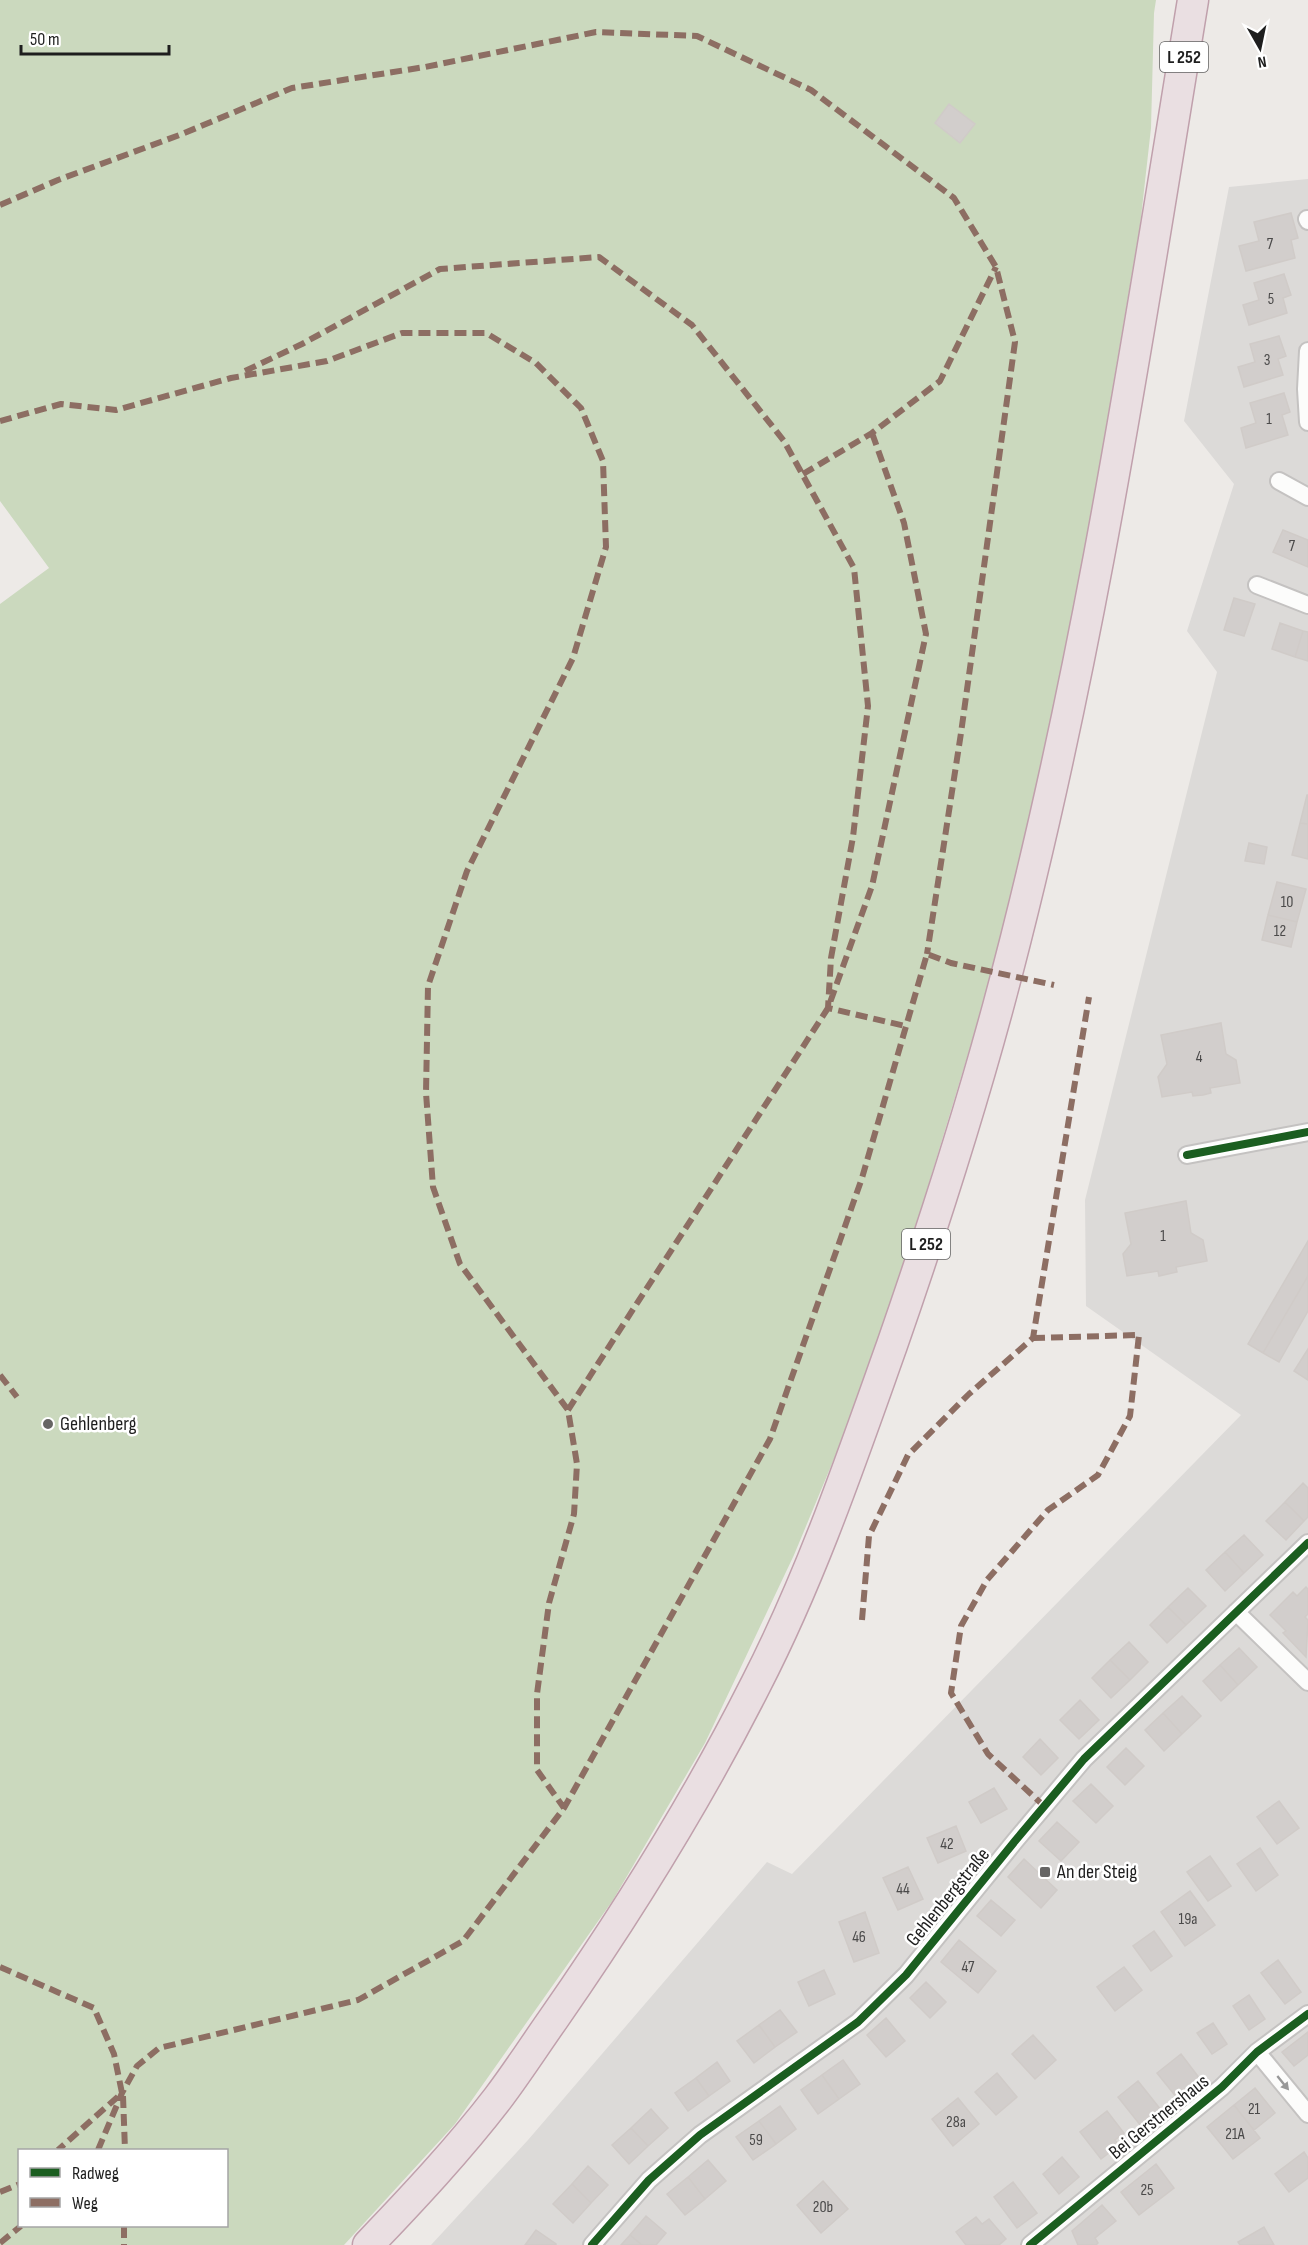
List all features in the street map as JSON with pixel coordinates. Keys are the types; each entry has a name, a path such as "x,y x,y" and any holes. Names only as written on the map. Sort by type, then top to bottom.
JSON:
{"highway":[{"name":"L 252","path":"1174,115 1179,0"},
{"name":"L 252","path":"368,2245 428,2182 497,2100 597,1956 674,1832 757,1684 819,1548 907,1303 954,1158 998,1006 1026,897 1075,672 1106,515 1193,0"}],"street":[{"path":"1308,351 1306,408 1308,422"},
{"path":"1279,481 1308,496"},
{"path":"1257,585 1308,605"},
{"path":"1186,1155 1308,1132"},
{"name":"Gehlenbergstraße","path":"591,2245 649,2180 700,2135 858,2022 906,1975 1084,1759 1308,1543"},
{"path":"1236,1612 1308,1682"},
{"name":"Bei Gerstnershaus","path":"1030,2245 1222,2087 1257,2052 1308,2014"},
{"path":"1257,2052 1308,2114"}],"shaded area":[{"path":"1308,179 1308,2245 431,2245 528,2140 767,1862 792,1874 1241,1415 1086,1306 1085,1200 1217,672 1187,631 1234,484 1184,421 1229,187"}],"green space":[{"path":"0,0 1156,0 1151,128 1140,226 1074,618 998,955 900,1279 846,1430 794,1555 705,1743 613,1900 455,2124 344,2245 0,2245 0,604 49,568 0,501"}],"building":[{"path":"949,104 975,124 960,143 935,123"},
{"path":"1291,213 1298,238 1291,240 1295,258 1246,271 1239,246 1259,241 1254,222"},
{"path":"1284,274 1291,295 1283,298 1287,313 1249,325 1243,305 1259,300 1254,283"},
{"path":"1279,336 1286,356 1278,359 1283,375 1244,387 1238,367 1255,362 1250,344"},
{"path":"1284,393 1290,412 1282,415 1288,435 1246,448 1241,428 1256,423 1250,403"},
{"path":"1283,530 1308,540 1308,567 1273,552"},
{"path":"1234,598 1255,604 1244,636 1224,630"},
{"path":"1280,623 1303,631 1295,657 1272,649"},
{"path":"1303,631 1308,632 1308,661 1295,657"},
{"path":"1308,795 1308,824 1300,823"},
{"path":"1300,823 1308,824 1308,859 1292,855"},
{"path":"1249,843 1267,847 1264,864 1245,861"},
{"path":"1277,882 1306,889 1297,922 1268,915"},
{"path":"1268,915 1297,922 1291,947 1262,940"},
{"path":"1221,1023 1226,1054 1236,1060 1240,1083 1210,1088 1211,1093 1203,1095 1193,1096 1192,1092 1162,1097 1158,1077 1167,1064 1161,1035"},
{"path":"1186,1201 1191,1233 1203,1240 1207,1261 1176,1267 1177,1272 1159,1276 1158,1271 1127,1276 1123,1254 1131,1244 1125,1213"},
{"path":"1308,1241 1308,1276 1263,1353 1248,1344"},
{"path":"1308,1276 1308,1311 1279,1362 1263,1353"},
{"path":"1308,1349 1308,1380 1294,1371"},
{"path":"1303,1483 1308,1488 1308,1517 1304,1521 1285,1502"},
{"path":"1285,1502 1304,1521 1286,1540 1266,1521"},
{"path":"1244,1535 1263,1555 1244,1573 1225,1552"},
{"path":"1225,1552 1244,1573 1225,1591 1206,1570"},
{"path":"1306,1587 1308,1589 1308,1614 1305,1617 1308,1620 1306,1657 1283,1633 1286,1631 1270,1615 1293,1592 1297,1596"},
{"path":"1188,1588 1206,1606 1186,1625 1168,1607"},
{"path":"1168,1607 1186,1625 1167,1643 1150,1625"},
{"path":"1129,1642 1148,1662 1130,1680 1110,1660"},
{"path":"1239,1648 1257,1667 1238,1685 1220,1665"},
{"path":"1110,1660 1130,1680 1111,1698 1092,1678"},
{"path":"1220,1665 1238,1685 1221,1701 1203,1681"},
{"path":"1182,1696 1201,1716 1182,1734 1163,1713"},
{"path":"1080,1700 1099,1720 1079,1739 1060,1720"},
{"path":"1163,1713 1182,1734 1164,1751 1145,1730"},
{"path":"1040,1739 1058,1758 1041,1775 1023,1757"},
{"path":"1126,1748 1144,1766 1125,1785 1107,1767"},
{"path":"1091,1784 1113,1806 1096,1823 1073,1801"},
{"path":"994,1788 1007,1809 981,1823 969,1802"},
{"path":"1279,1801 1299,1828 1277,1844 1257,1817"},
{"path":"1057,1822 1079,1842 1061,1861 1039,1841"},
{"path":"956,1826 966,1851 938,1863 927,1838"},
{"path":"1260,1848 1278,1875 1256,1891 1237,1864"},
{"path":"1210,1856 1231,1886 1208,1901 1187,1872"},
{"path":"1024,1859 1057,1890 1041,1908 1008,1877"},
{"path":"908,1867 923,1899 898,1910 883,1878"},
{"path":"1190,1891 1215,1925 1185,1946 1161,1912"},
{"path":"991,1900 1015,1920 1001,1936 977,1916"},
{"path":"865,1912 879,1953 854,1962 839,1922"},
{"path":"1154,1931 1172,1956 1151,1971 1133,1946"},
{"path":"959,1940 996,1971 978,1993 941,1962"},
{"path":"1278,1960 1301,1992 1285,2004 1261,1973"},
{"path":"1124,1967 1142,1990 1115,2011 1097,1987"},
{"path":"824,1970 835,1994 809,2006 798,1982"},
{"path":"926,1982 946,2002 930,2018 910,1998"},
{"path":"1249,1995 1265,2019 1249,2030 1233,2006"},
{"path":"780,2010 797,2032 775,2047 759,2025"},
{"path":"886,2018 905,2041 886,2057 867,2035"},
{"path":"1213,2023 1227,2044 1212,2054 1197,2033"},
{"path":"759,2025 775,2047 754,2063 737,2041"},
{"path":"1308,2032 1308,2055 1294,2066 1282,2052"},
{"path":"1033,2035 1056,2060 1035,2079 1012,2054"},
{"path":"1181,2054 1200,2079 1177,2098 1157,2073"},
{"path":"843,2060 860,2084 839,2099 822,2075"},
{"path":"717,2062 730,2081 709,2096 696,2078"},
{"path":"997,2073 1017,2097 996,2115 975,2092"},
{"path":"822,2075 839,2099 818,2114 801,2090"},
{"path":"696,2078 709,2096 688,2111 675,2093"},
{"path":"1138,2081 1161,2110 1141,2126 1118,2097"},
{"path":"1255,2088 1275,2113 1254,2130 1234,2105"},
{"path":"958,2098 979,2124 953,2146 932,2119"},
{"path":"1234,2105 1260,2138 1233,2159 1207,2127"},
{"path":"780,2106 796,2129 776,2144 759,2121"},
{"path":"651,2109 668,2128 648,2146 631,2128"},
{"path":"1107,2111 1124,2133 1115,2140 1119,2145 1101,2159 1080,2132"},
{"path":"759,2121 776,2144 753,2160 736,2137"},
{"path":"631,2128 648,2146 629,2164 612,2145"},
{"path":"1304,2152 1308,2158 1308,2178 1289,2192 1275,2174"},
{"path":"1062,2157 1079,2177 1059,2194 1043,2174"},
{"path":"708,2160 726,2181 705,2199 688,2177"},
{"path":"1156,2164 1174,2188 1139,2215 1121,2192"},
{"path":"588,2166 608,2185 591,2203 572,2184"},
{"path":"688,2177 705,2199 685,2215 667,2194"},
{"path":"823,2181 848,2209 821,2233 797,2205"},
{"path":"1013,2182 1037,2213 1017,2228 994,2197"},
{"path":"572,2184 591,2203 573,2223 553,2204"},
{"path":"1102,2205 1116,2221 1095,2238 1098,2243 1096,2245 1078,2245 1072,2231"},
{"path":"646,2216 666,2233 656,2245 642,2245 630,2235"},
{"path":"976,2217 982,2224 989,2219 1006,2239 999,2245 966,2245 956,2232"},
{"path":"1264,2227 1274,2245 1240,2245 1238,2242"},
{"path":"536,2230 556,2244 556,2245 525,2245"},
{"path":"630,2235 642,2245 621,2245"}],"marked path":[{"path":"0,205 292,88 425,67 596,32 697,36 811,90 954,198 996,267 1015,342 961,733 927,954"},
{"path":"245,371 302,344 440,269 599,257 692,325 784,441 854,568 868,706 853,837 831,958 828,1008 905,1026"},
{"path":"803,474 872,433 940,381 996,267"},
{"path":"0,421 61,404 116,410 231,378 327,361 402,333 486,333 536,363 581,408 603,461 606,547 573,658 467,871 428,986 426,1093 433,1187 460,1264 568,1410 577,1464 574,1514 549,1603 537,1694 537,1770 564,1808"},
{"path":"568,1410 828,1008 872,886 926,634 904,523 872,433"},
{"path":"98,2149 122,2093 137,2066 159,2048 358,2000 463,1941 564,1808 770,1439 862,1178 927,954 951,963 1054,985"},
{"path":"862,1620 869,1536 908,1455 969,1394 1033,1338 1089,997"},
{"path":"1033,1338 1139,1335 1130,1416 1098,1475 1048,1510 987,1580 961,1626 951,1693 988,1754 1044,1806"},
{"path":"0,1375 17,1397"},
{"path":"0,1967 94,2008 114,2054 122,2093 59,2149"},
{"path":"123,2096 125,2149"},
{"path":"0,2192 18,2185"},
{"path":"0,2243 20,2227"},
{"path":"124,2227 124,2245"}],"cycle path":[{"path":"1187,1155 1308,1132"},
{"path":"592,2245 649,2180 700,2135 858,2022 906,1975 1084,1759 1308,1543"},
{"path":"1030,2245 1222,2087 1257,2052 1308,2014"}],"place":[{"name":"Gehlenberg","path":"48,1424"},
{"name":"An der Steig","path":"1045,1872"}]}
